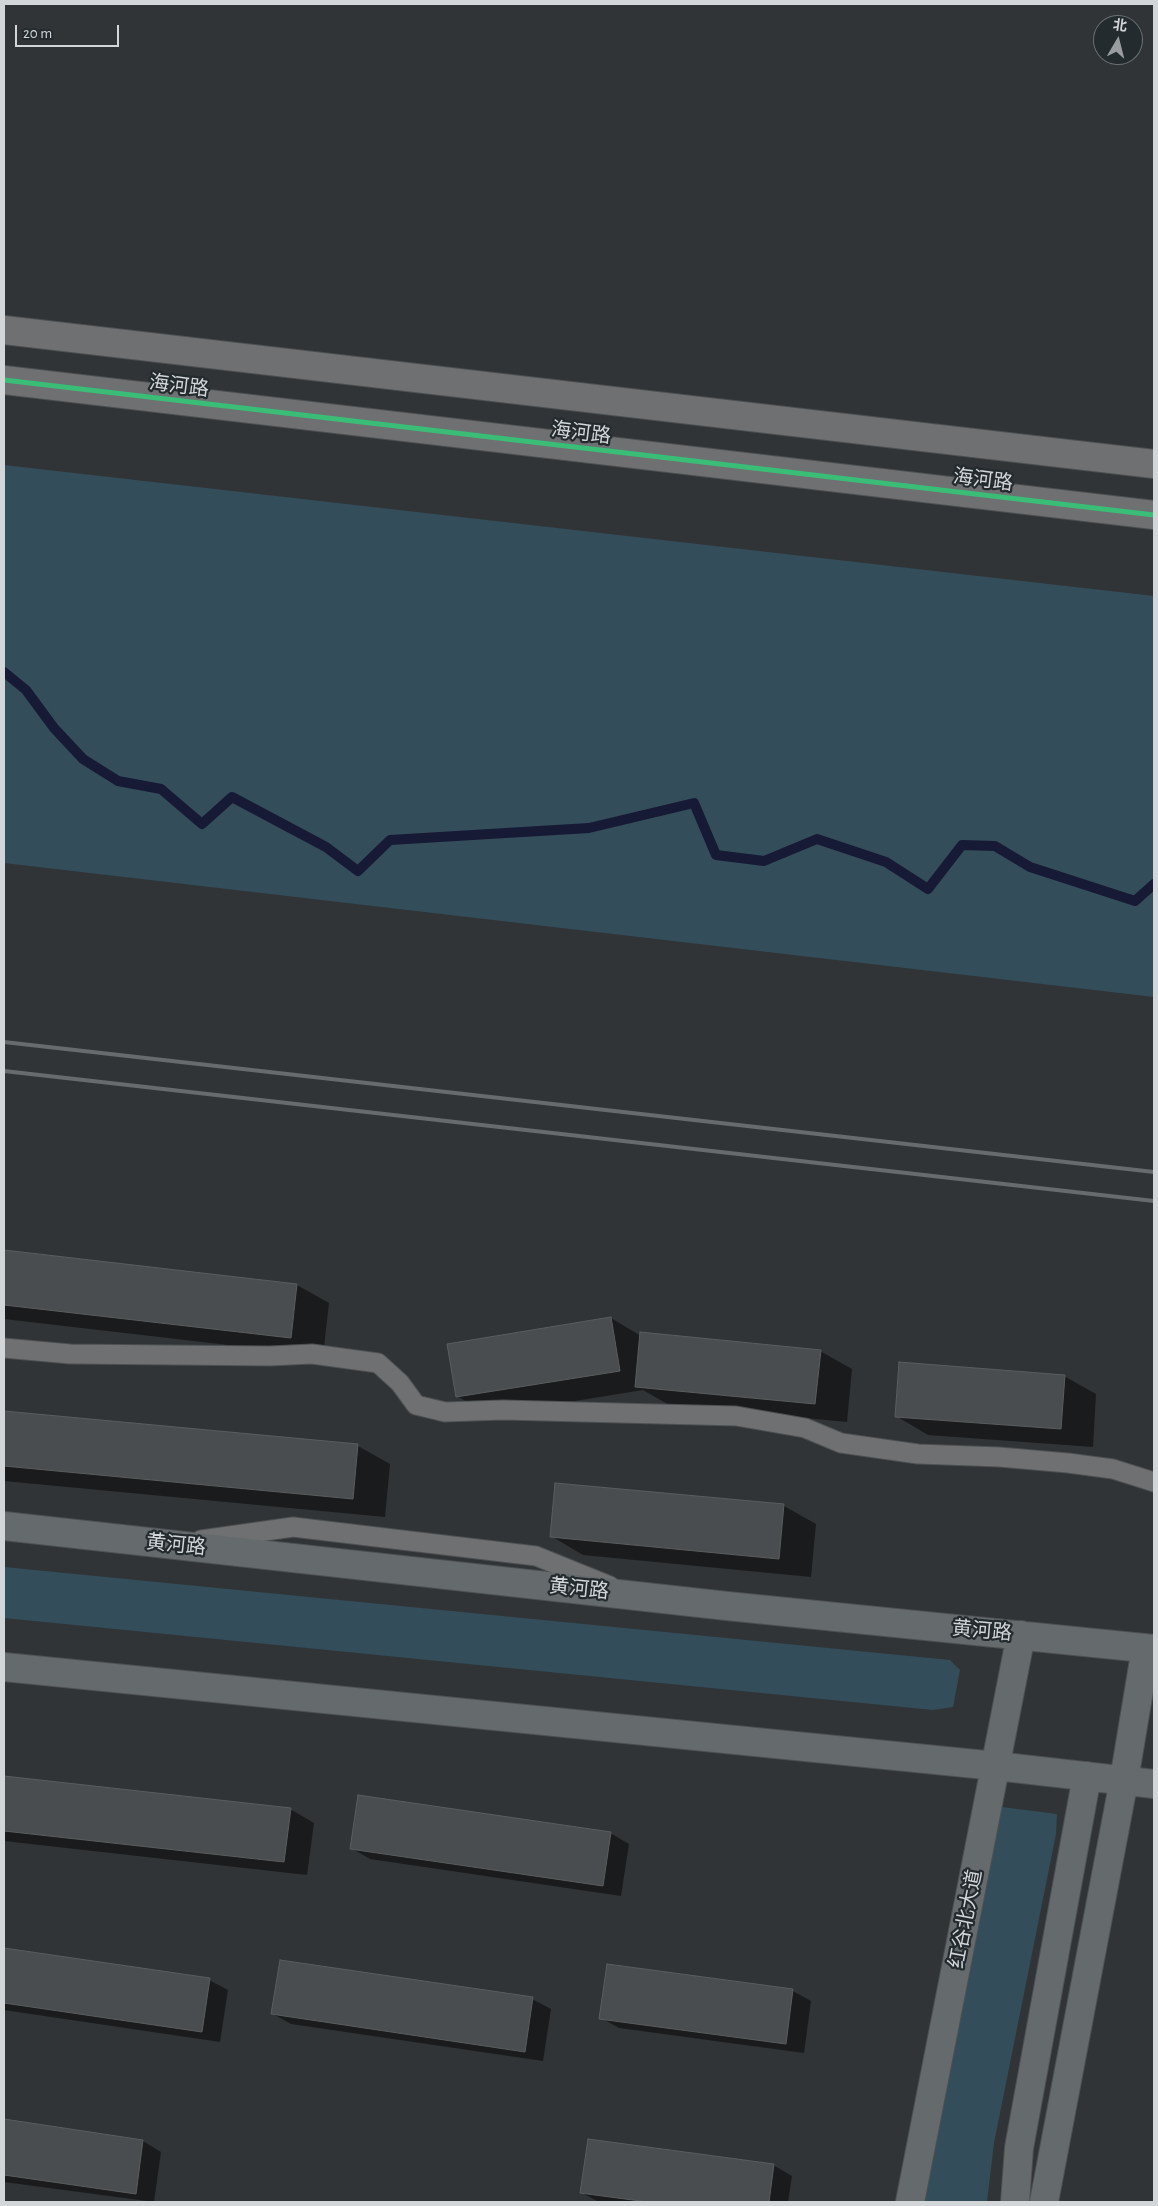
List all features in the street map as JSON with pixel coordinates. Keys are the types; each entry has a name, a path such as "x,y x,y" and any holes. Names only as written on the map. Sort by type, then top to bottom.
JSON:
{"main road":[{"name":"黄河路","path":"4,1526 634,1596 1150,1648"},
{"name":"红谷北大道","path":"910,2202 1021,1635"},
{"path":"1044,2202 1150,1648"},
{"path":"4,1667 996,1766 1154,1784"},
{"path":"1016,2202 1019,2148 1087,1776"}],"street":[{"name":"海河路","path":"4,330 1154,464"},
{"name":"海河路","path":"4,380 1154,516"}],"lane":[{"path":"4,1348 70,1354 270,1356 312,1354 378,1363 400,1384 416,1405 445,1412 502,1410 736,1416 805,1428 841,1443 918,1454 999,1456 1068,1463 1113,1469 1154,1482"}],"shaded area":[{"path":"4,465 1154,596 1154,997 4,863"},
{"path":"4,1567 950,1660 960,1670 953,1707 933,1710 4,1618"},
{"path":"1002,1807 1057,1814 1056,1834 994,2143 987,2202 921,2202 993,1820"}],"building":[{"path":"4,1250 297,1284 291,1338 4,1305"},
{"path":"611,1317 620,1371 456,1397 447,1344"},
{"path":"640,1332 821,1350 815,1404 635,1387"},
{"path":"899,1362 1065,1375 1061,1429 895,1417"},
{"path":"4,1411 358,1444 353,1499 4,1466"},
{"path":"555,1483 784,1504 779,1559 550,1537"},
{"path":"4,1776 291,1808 284,1862 4,1831"},
{"path":"358,1795 611,1832 603,1886 350,1849"},
{"path":"4,1948 210,1978 202,2032 4,2003"},
{"path":"280,1960 533,1997 525,2052 271,2014"},
{"path":"607,1964 793,1989 786,2044 599,2019"},
{"path":"4,2119 143,2140 136,2194 4,2175"},
{"path":"588,2139 774,2164 769,2202 648,2202 580,2193"}],"waterway":[{"path":"4,672 26,690 54,728 83,759 118,781 161,789 202,824 232,797 326,847 358,871 390,840 589,828 694,803 716,855 764,861 817,839 886,862 928,889 962,845 995,846 1030,867 1135,901 1154,884"}],"railway":[{"path":"4,1042 1154,1172"},
{"path":"4,1071 1154,1201"}],"cycle path":[{"path":"4,380 1154,515"}]}
